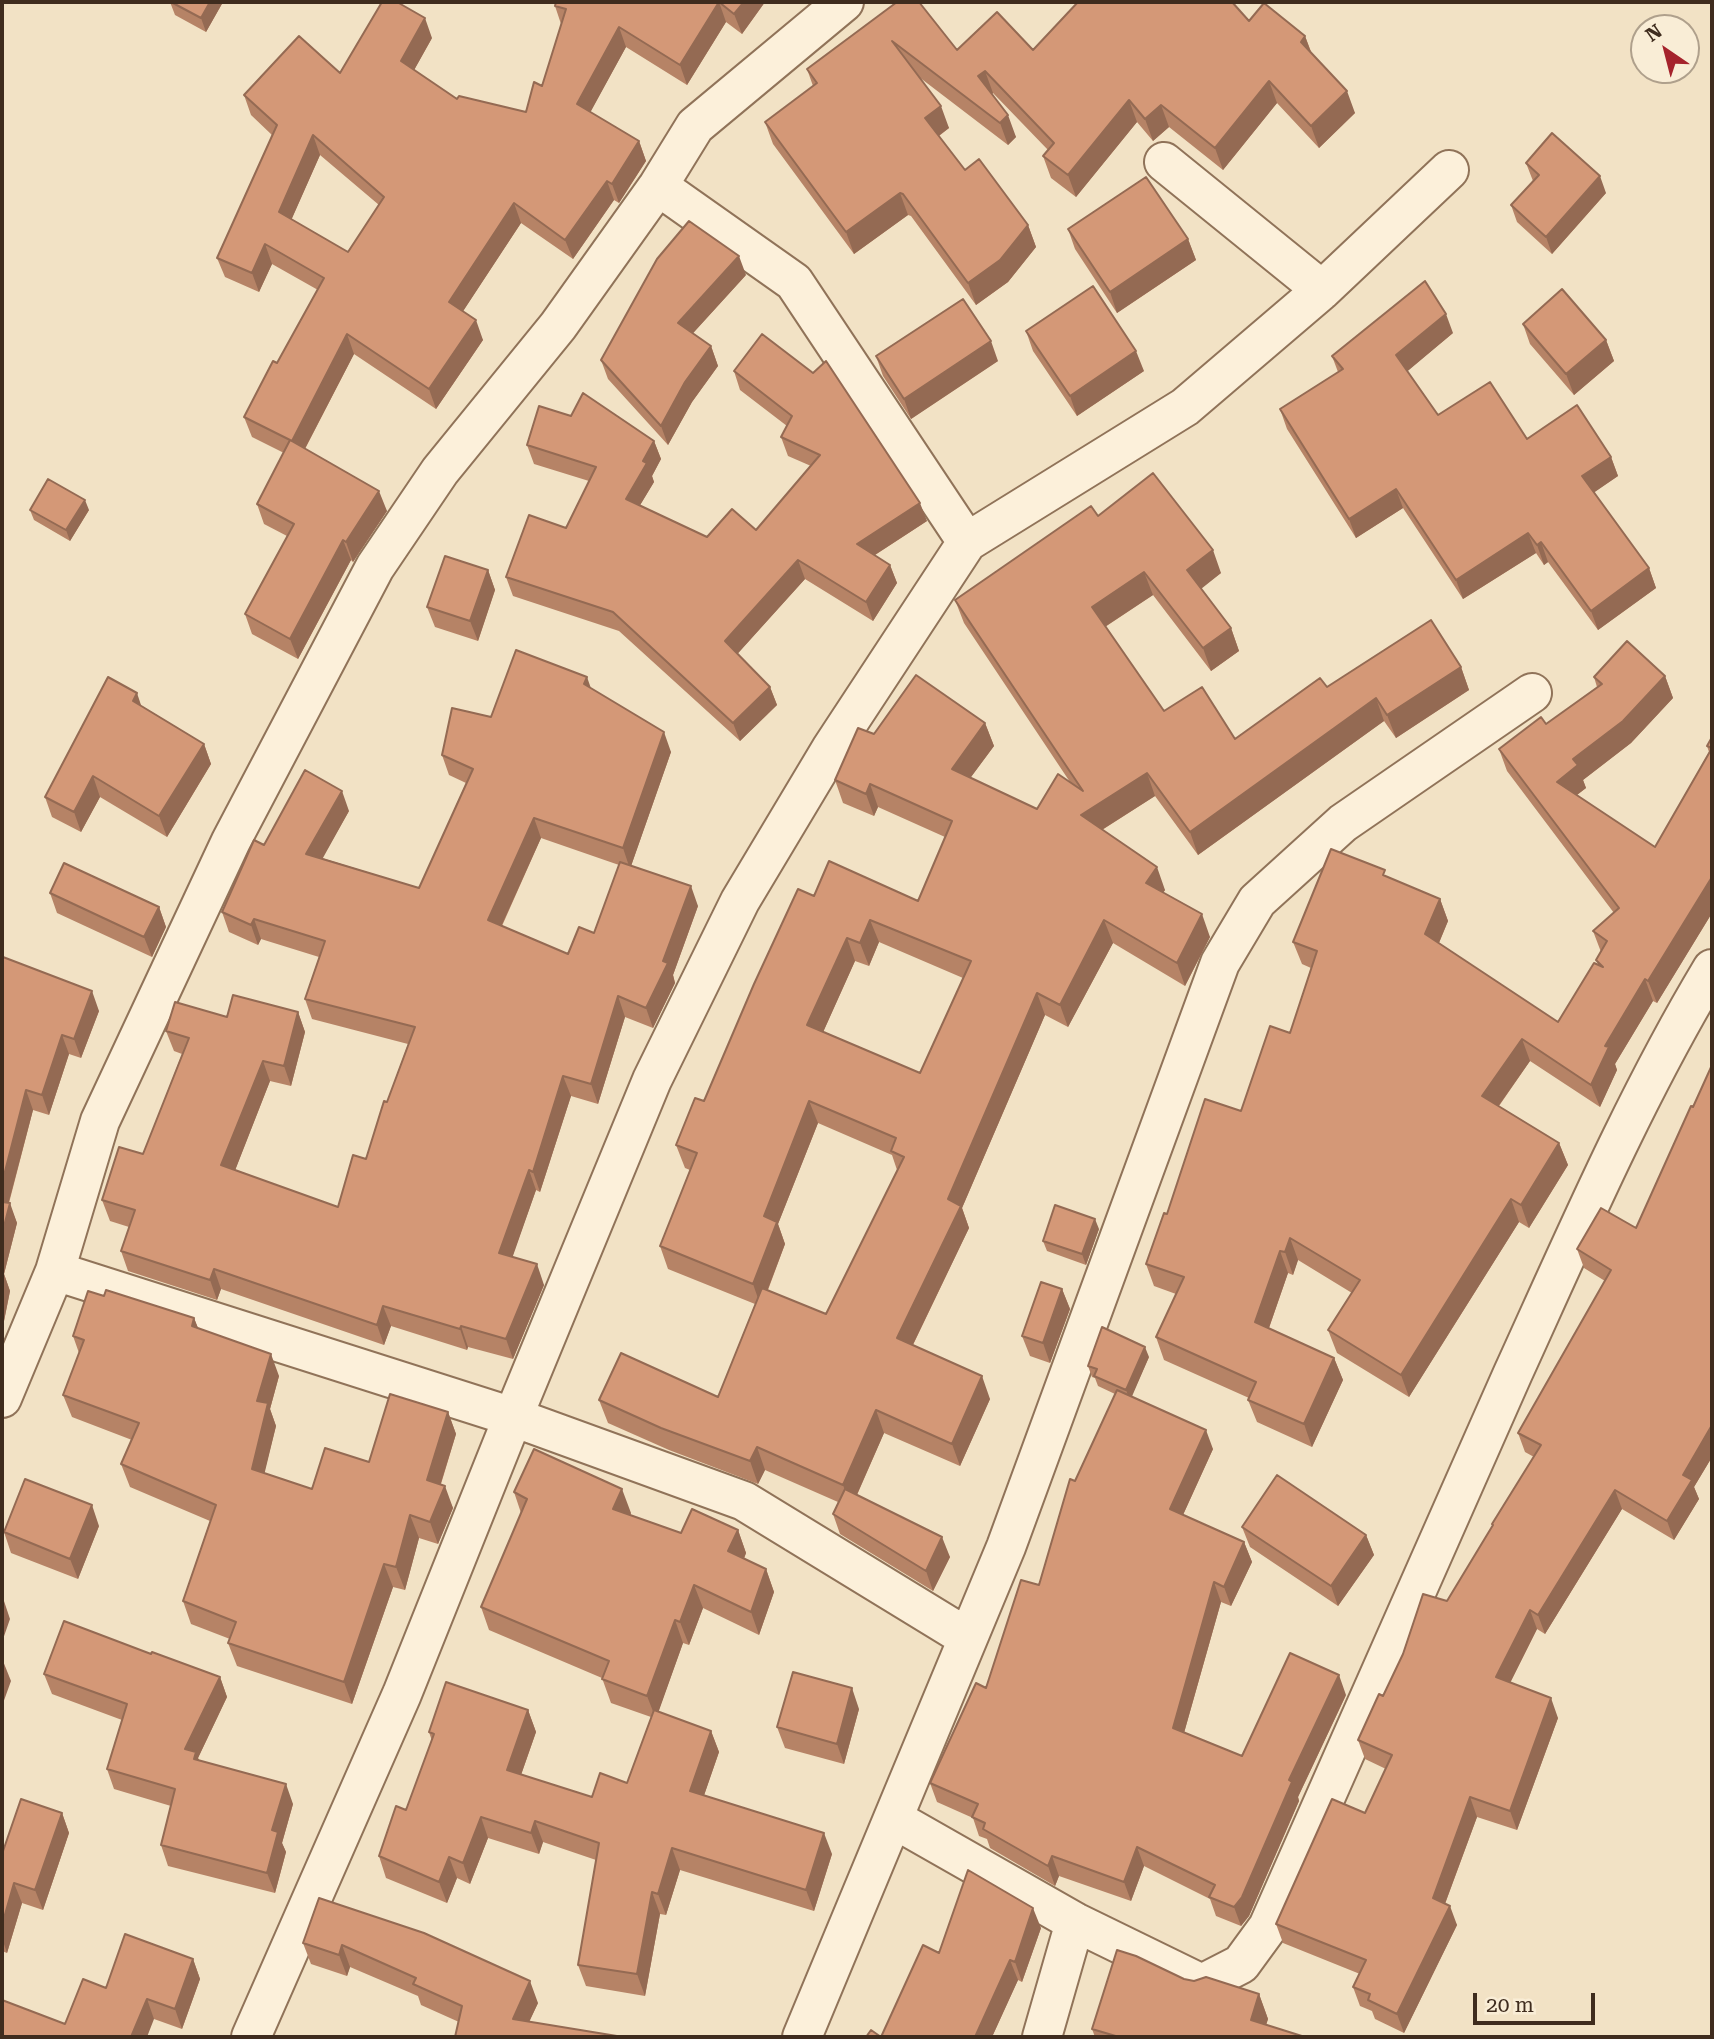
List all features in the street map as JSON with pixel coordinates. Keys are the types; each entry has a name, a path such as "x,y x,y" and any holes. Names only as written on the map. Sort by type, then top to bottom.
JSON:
{"street":[{"path":"2,1398 55,1270 100,1121 231,841 375,567 440,471 558,326 658,186 695,126 844,2"},
{"path":"1164,162 1322,290"},
{"path":"251,2037 402,1694 652,1080 740,901 831,749 967,542 1185,407 1322,290 1449,170"},
{"path":"658,186 794,282 967,542"},
{"path":"802,2037 1006,1547 1220,963 1257,901 1343,823 1532,693"},
{"path":"894,1819 1075,1922 1202,1984 1241,1964 1268,1927 1383,1662 1625,1130 1712,969"},
{"path":"55,1270 513,1417 744,1501 968,1638"},
{"path":"1042,2037 1075,1922"}],"building":[{"path":"171,2 210,2 201,18"},
{"path":"382,2 397,2 425,18 401,61 457,99 459,96 526,112 534,82 542,86 566,9 555,6 556,2 719,2 680,65 619,27 577,104 639,141 612,184 607,181 565,240 514,203 449,302 476,320 429,389 347,334 292,441 244,417 273,361 277,363 324,278 265,244 252,273 217,258 277,125 244,95 299,36 340,73","holes":["313,135 384,197 348,252 279,212"]},
{"path":"719,2 744,2 734,14"},
{"path":"897,2 919,2 957,50 997,12 1033,50 1078,2 1232,2 1249,21 1264,3 1305,36 1301,42 1347,91 1311,126 1269,81 1215,148 1161,105 1145,119 1129,100 1068,175 1043,156 1054,143 985,71 978,76 1008,115 1000,123 892,41 941,106 925,118 965,170 979,159 1028,225 1000,260 968,283 903,194 900,193 846,232 765,122 817,83 807,69"},
{"path":"1552,133 1600,176 1546,237 1511,205 1539,175 1526,163"},
{"path":"1146,177 1188,239 1110,292 1068,229"},
{"path":"689,221 739,256 678,323 711,346 685,382 661,426 601,360 657,259"},
{"path":"1425,281 1446,314 1396,355 1438,415 1490,382 1527,439 1577,405 1611,457 1582,476 1649,568 1591,611 1541,542 1537,545 1528,533 1456,580 1396,489 1349,519 1280,409 1343,369 1332,356"},
{"path":"1093,286 1136,351 1070,396 1026,331"},
{"path":"1562,289 1606,340 1566,374 1523,324"},
{"path":"963,299 991,341 904,399 876,356"},
{"path":"762,334 813,373 826,361 920,503 857,544 890,565 866,602 798,560 725,641 770,687 733,723 613,612 506,577 529,515 566,528 596,467 527,445 539,406 571,416 583,393 654,441 643,461 647,463 626,499 707,537 732,509 756,530 820,455 781,437 792,416 734,371"},
{"path":"290,440 379,491 346,542 343,540 290,639 245,614 294,524 257,504"},
{"path":"1153,473 1213,550 1187,570 1231,628 1203,648 1144,572 1092,607 1164,711 1202,687 1235,739 1320,678 1327,687 1431,620 1461,667 1387,715 1376,698 1190,832 1147,773 1081,815 1157,867 1146,883 1202,914 1177,963 1104,920 1060,1005 1037,993 948,1199 961,1206 897,1338 982,1376 952,1444 876,1410 843,1485 757,1447 750,1461 661,1428 599,1400 621,1353 718,1397 762,1288 826,1314 904,1157 891,1151 896,1138 809,1101 764,1216 777,1222 753,1284 660,1246 697,1153 676,1145 695,1098 704,1101 798,889 814,896 829,861 918,901 952,821 870,784 866,794 835,780 858,728 874,734 916,675 985,723 952,769 1037,809 1058,774 1083,791 955,600 1091,506 1098,516","holes":["870,920 971,961 920,1073 807,1025 847,938 860,943"]},
{"path":"48,479 85,500 66,530 30,510"},
{"path":"445,556 488,570 470,621 427,607"},
{"path":"1627,641 1665,676 1623,721 1573,759 1578,765 1557,782 1655,847 1712,748 1712,877 1605,1046 1609,1047 1591,1085 1522,1039 1482,1096 1559,1143 1521,1205 1511,1199 1401,1375 1328,1330 1360,1280 1290,1238 1285,1252 1280,1251 1255,1322 1334,1358 1304,1424 1248,1400 1256,1382 1156,1337 1184,1277 1146,1264 1164,1213 1167,1214 1205,1099 1241,1111 1270,1026 1290,1033 1317,951 1293,942 1331,849 1385,870 1383,875 1440,899 1425,934 1558,1022 1594,963 1603,967 1596,960 1607,941 1593,931 1619,908 1499,749 1541,717 1546,724 1602,684 1594,677"},
{"path":"516,650 587,677 584,684 664,732 623,848 534,818 488,920 568,954 579,927 594,933 620,862 691,886 663,961 668,963 646,1008 618,996 591,1084 563,1076 533,1172 529,1170 499,1253 537,1264 506,1339 461,1326 460,1329 383,1306 377,1325 214,1269 210,1280 121,1251 135,1210 102,1200 119,1147 143,1154 189,1038 166,1031 175,1002 227,1017 233,995 298,1012 284,1066 263,1061 221,1165 338,1207 353,1155 366,1159 384,1101 387,1102 415,1027 305,999 325,941 254,919 251,925 222,912 254,840 264,845 305,770 342,791 306,854 419,888 473,769 442,755 452,708 491,717"},
{"path":"108,677 137,693 133,701 204,744 159,816 93,776 74,812 45,797"},
{"path":"64,863 159,907 144,937 50,893"},
{"path":"3,957 92,991 74,1039 62,1035 42,1095 26,1090 2,1183 2,961"},
{"path":"1712,1065 1712,1425 1683,1475 1692,1480 1667,1521 1615,1490 1538,1615 1530,1610 1496,1677 1551,1698 1510,1811 1470,1797 1433,1898 1450,1906 1397,2014 1368,2000 1370,1994 1353,1987 1366,1960 1276,1924 1332,1799 1365,1813 1392,1755 1358,1740 1379,1694 1383,1696 1403,1654 1423,1594 1447,1601 1541,1445 1518,1433 1611,1270 1577,1249 1601,1208 1636,1228"},
{"path":"2,1202 10,1203 2,1234"},
{"path":"1055,1205 1095,1219 1082,1254 1043,1241"},
{"path":"1041,1282 1062,1289 1043,1343 1022,1336"},
{"path":"106,1290 194,1318 192,1326 271,1354 257,1401 268,1403 252,1469 312,1489 325,1448 369,1462 390,1394 448,1412 427,1480 445,1486 430,1522 410,1515 396,1567 384,1564 344,1682 228,1643 236,1622 183,1601 216,1505 121,1464 139,1423 63,1395 84,1340 73,1336 88,1291 104,1296"},
{"path":"1102,1327 1145,1347 1126,1390 1094,1376 1097,1369 1088,1366"},
{"path":"1117,1390 1206,1430 1170,1509 1244,1542 1224,1587 1214,1582 1173,1728 1242,1756 1290,1653 1339,1675 1289,1780 1292,1782 1242,1897 1234,1907 1209,1897 1215,1885 1137,1847 1124,1882 1052,1856 1048,1866 983,1829 985,1823 972,1817 978,1804 930,1783 976,1683 986,1688 1021,1580 1039,1585 1070,1479 1075,1481"},
{"path":"534,1449 622,1489 613,1509 681,1533 692,1509 738,1530 728,1551 766,1569 751,1612 694,1585 680,1622 675,1620 647,1696 602,1679 609,1661 481,1607 527,1499 514,1492"},
{"path":"1277,1475 1366,1535 1331,1586 1242,1527"},
{"path":"25,1479 92,1505 70,1559 4,1532"},
{"path":"845,1489 942,1537 926,1571 833,1514"},
{"path":"64,1621 220,1677 185,1749 196,1752 194,1759 286,1784 272,1830 278,1832 267,1873 161,1845 175,1789 107,1769 127,1704 44,1674"},
{"path":"793,1672 852,1688 837,1744 777,1727"},
{"path":"446,1682 528,1710 507,1770 592,1797 600,1773 627,1783 654,1710 711,1731 690,1791 824,1833 806,1890 672,1848 658,1894 652,1892 637,1974 578,1965 599,1843 535,1821 531,1833 481,1817 463,1863 449,1857 439,1882 379,1856 396,1806 406,1810 434,1734 429,1732"},
{"path":"21,1799 62,1813 35,1890 14,1883 2,1925 2,1854"},
{"path":"968,1870 1033,1908 1015,1962 1010,1960 975,2037 881,2037 923,1945 939,1953"},
{"path":"319,1898 424,1933 530,1981 513,2019 623,2037 455,2037 462,2006 413,1984 416,1978 342,1945 339,1955 303,1943"},
{"path":"125,1934 193,1959 175,2009 147,1999 131,2037 2,2037 2,2000 65,2024 83,1979 106,1988"},
{"path":"1117,1950 1184,1979 1194,1981 1206,1977 1259,1994 1251,2020 1305,2037 1119,2037 1092,2029"},
{"path":"871,2030 881,2037 866,2037"}]}
